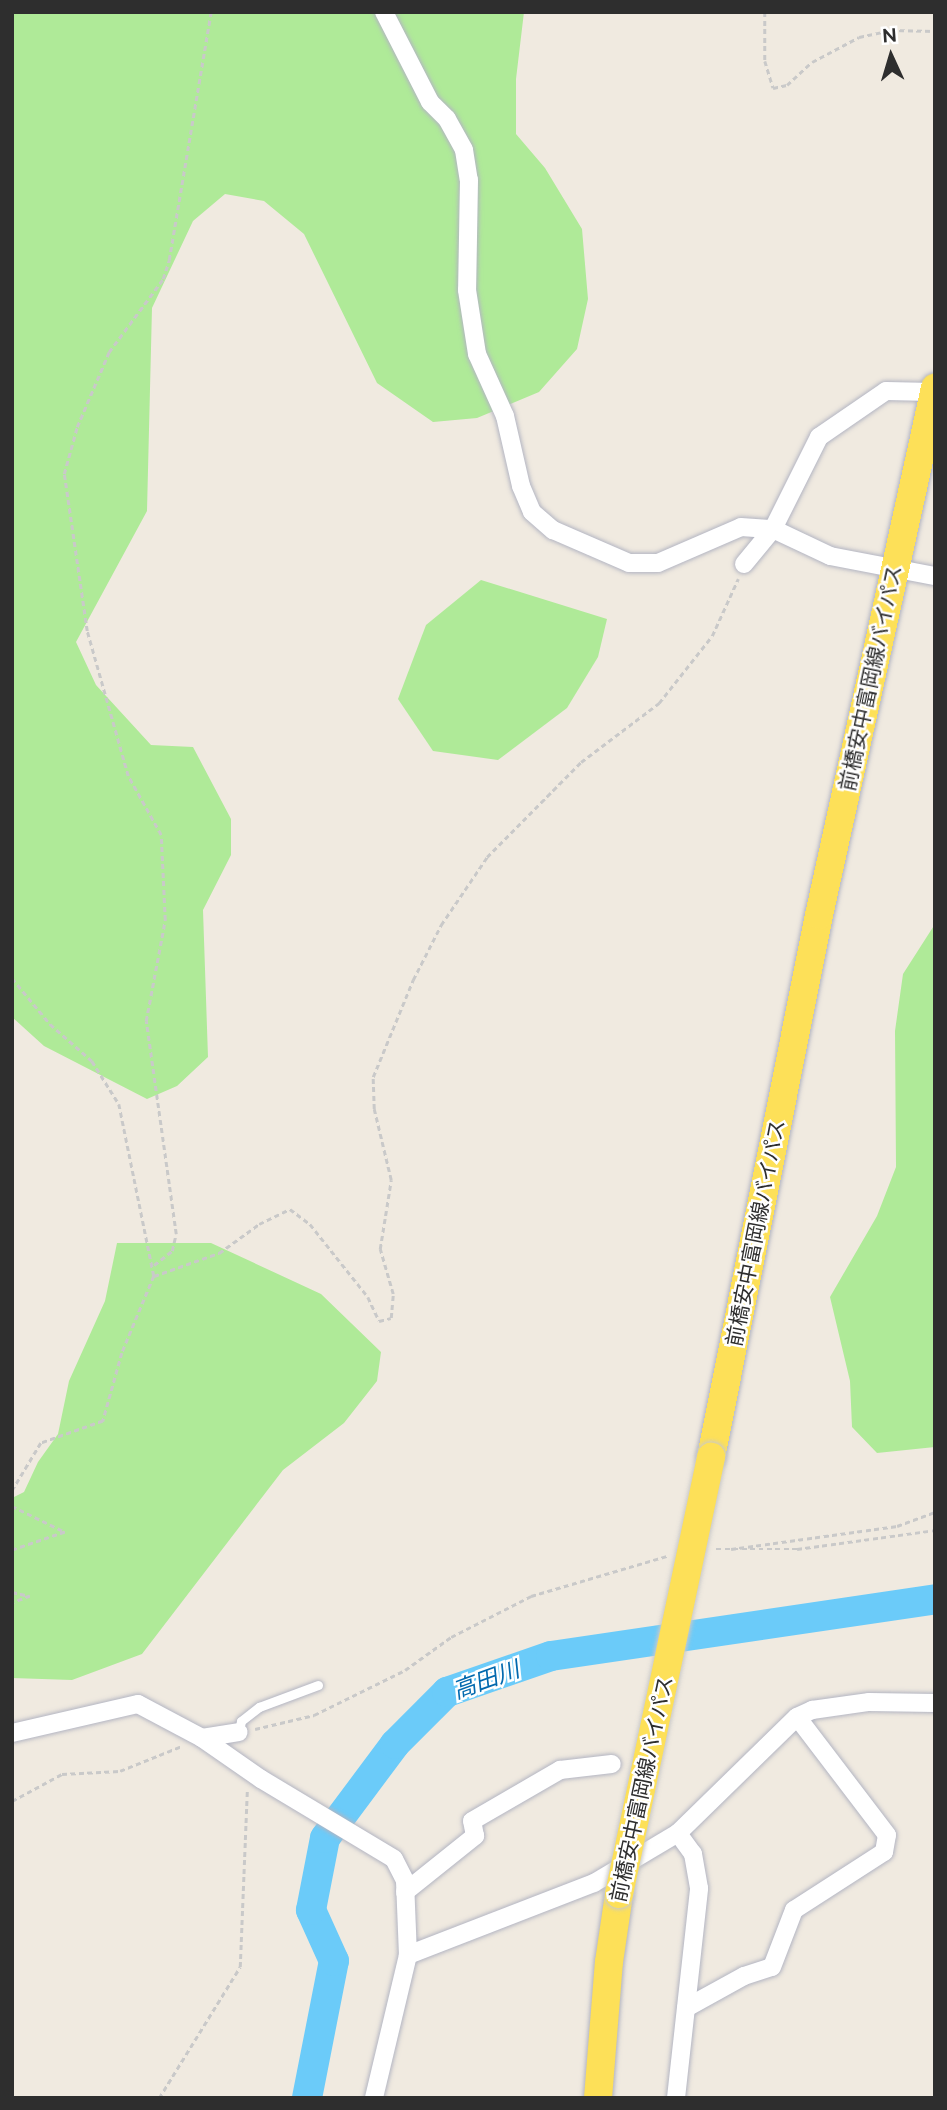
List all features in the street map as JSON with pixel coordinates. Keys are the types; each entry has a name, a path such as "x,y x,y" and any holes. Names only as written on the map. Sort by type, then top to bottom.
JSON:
{"main road":[{"name":"前橋安中富岡線バイパス","path":"600,2093 608,1962 619,1894 711,1457 819,915 934,390"}],"street":[{"path":"384,12 418,82 457,134 464,150 469,180 467,290 477,354 505,416 532,512 553,530 629,563 658,563 741,527 773,529 830,556 935,576"},
{"path":"744,564 773,529 819,437 886,391 934,390"},
{"path":"408,1955 593,1883 678,1833 797,1717 812,1710 869,1702 935,1703"},
{"path":"12,1733 138,1704 202,1738 254,1775 394,1859 405,1892 408,1955 374,2098"},
{"path":"686,2008 744,1976 772,1967 794,1910 884,1852 887,1836 797,1717"},
{"path":"202,1738 240,1732"},
{"path":"405,1892 474,1836 472,1821 560,1770 612,1764"},
{"path":"676,2098 699,1888 693,1854 678,1833"}],"lane":[{"path":"240,1732 242,1721 258,1707 318,1685"}],"path":[{"path":"154,1265 172,1251 176,1234 146,1021 165,920 161,835 128,776 87,631 64,474 77,427 109,352 163,279 169,260 211,12"},
{"path":"765,12 765,61 773,88 787,85 812,62 859,37 891,30 935,31"},
{"path":"155,1276 219,1253 259,1224 290,1209 318,1235 368,1297 379,1321 391,1318 393,1294 380,1249 391,1180 374,1109 373,1077 413,980 441,925 487,857 581,762 659,703 687,669 712,636 744,564"},
{"path":"12,978 50,1024 92,1061 119,1104 155,1276 122,1353 103,1422 41,1443 12,1491"},
{"path":"12,1506 65,1532 12,1550"},
{"path":"724,1550 897,1526 935,1512"},
{"path":"712,1549 797,1549 935,1530"},
{"path":"240,1732 314,1715 405,1670 451,1637 531,1596 678,1554"},
{"path":"12,1592 30,1596 12,1603"},
{"path":"12,1652 12,1658"},
{"path":"12,1801 62,1774 120,1771 202,1738"},
{"path":"159,2098 240,1967 254,1775"}],"green space":[{"path":"12,12 524,12 516,79 516,134 545,168 582,229 588,299 577,349 539,392 477,418 433,422 377,383 304,234 264,201 225,194 193,221 152,308 147,511 76,642 96,685 151,745 193,747 231,819 231,855 203,910 208,1057 177,1086 147,1099 44,1046 12,1017"},
{"path":"481,580 607,619 598,657 567,708 498,760 433,751 398,699 426,625"},
{"path":"935,924 935,1447 877,1453 852,1427 850,1381 830,1297 877,1216 896,1167 895,1031 903,974"},
{"path":"117,1243 211,1243 321,1294 381,1352 377,1381 344,1423 283,1470 142,1654 72,1680 12,1678 12,1498 24,1492 38,1462 58,1434 69,1381 105,1301"}],"waterway":[{"name":"高田川","path":"307,2098 334,1961 311,1910 325,1838 395,1744 447,1692 551,1656 935,1599"}]}
